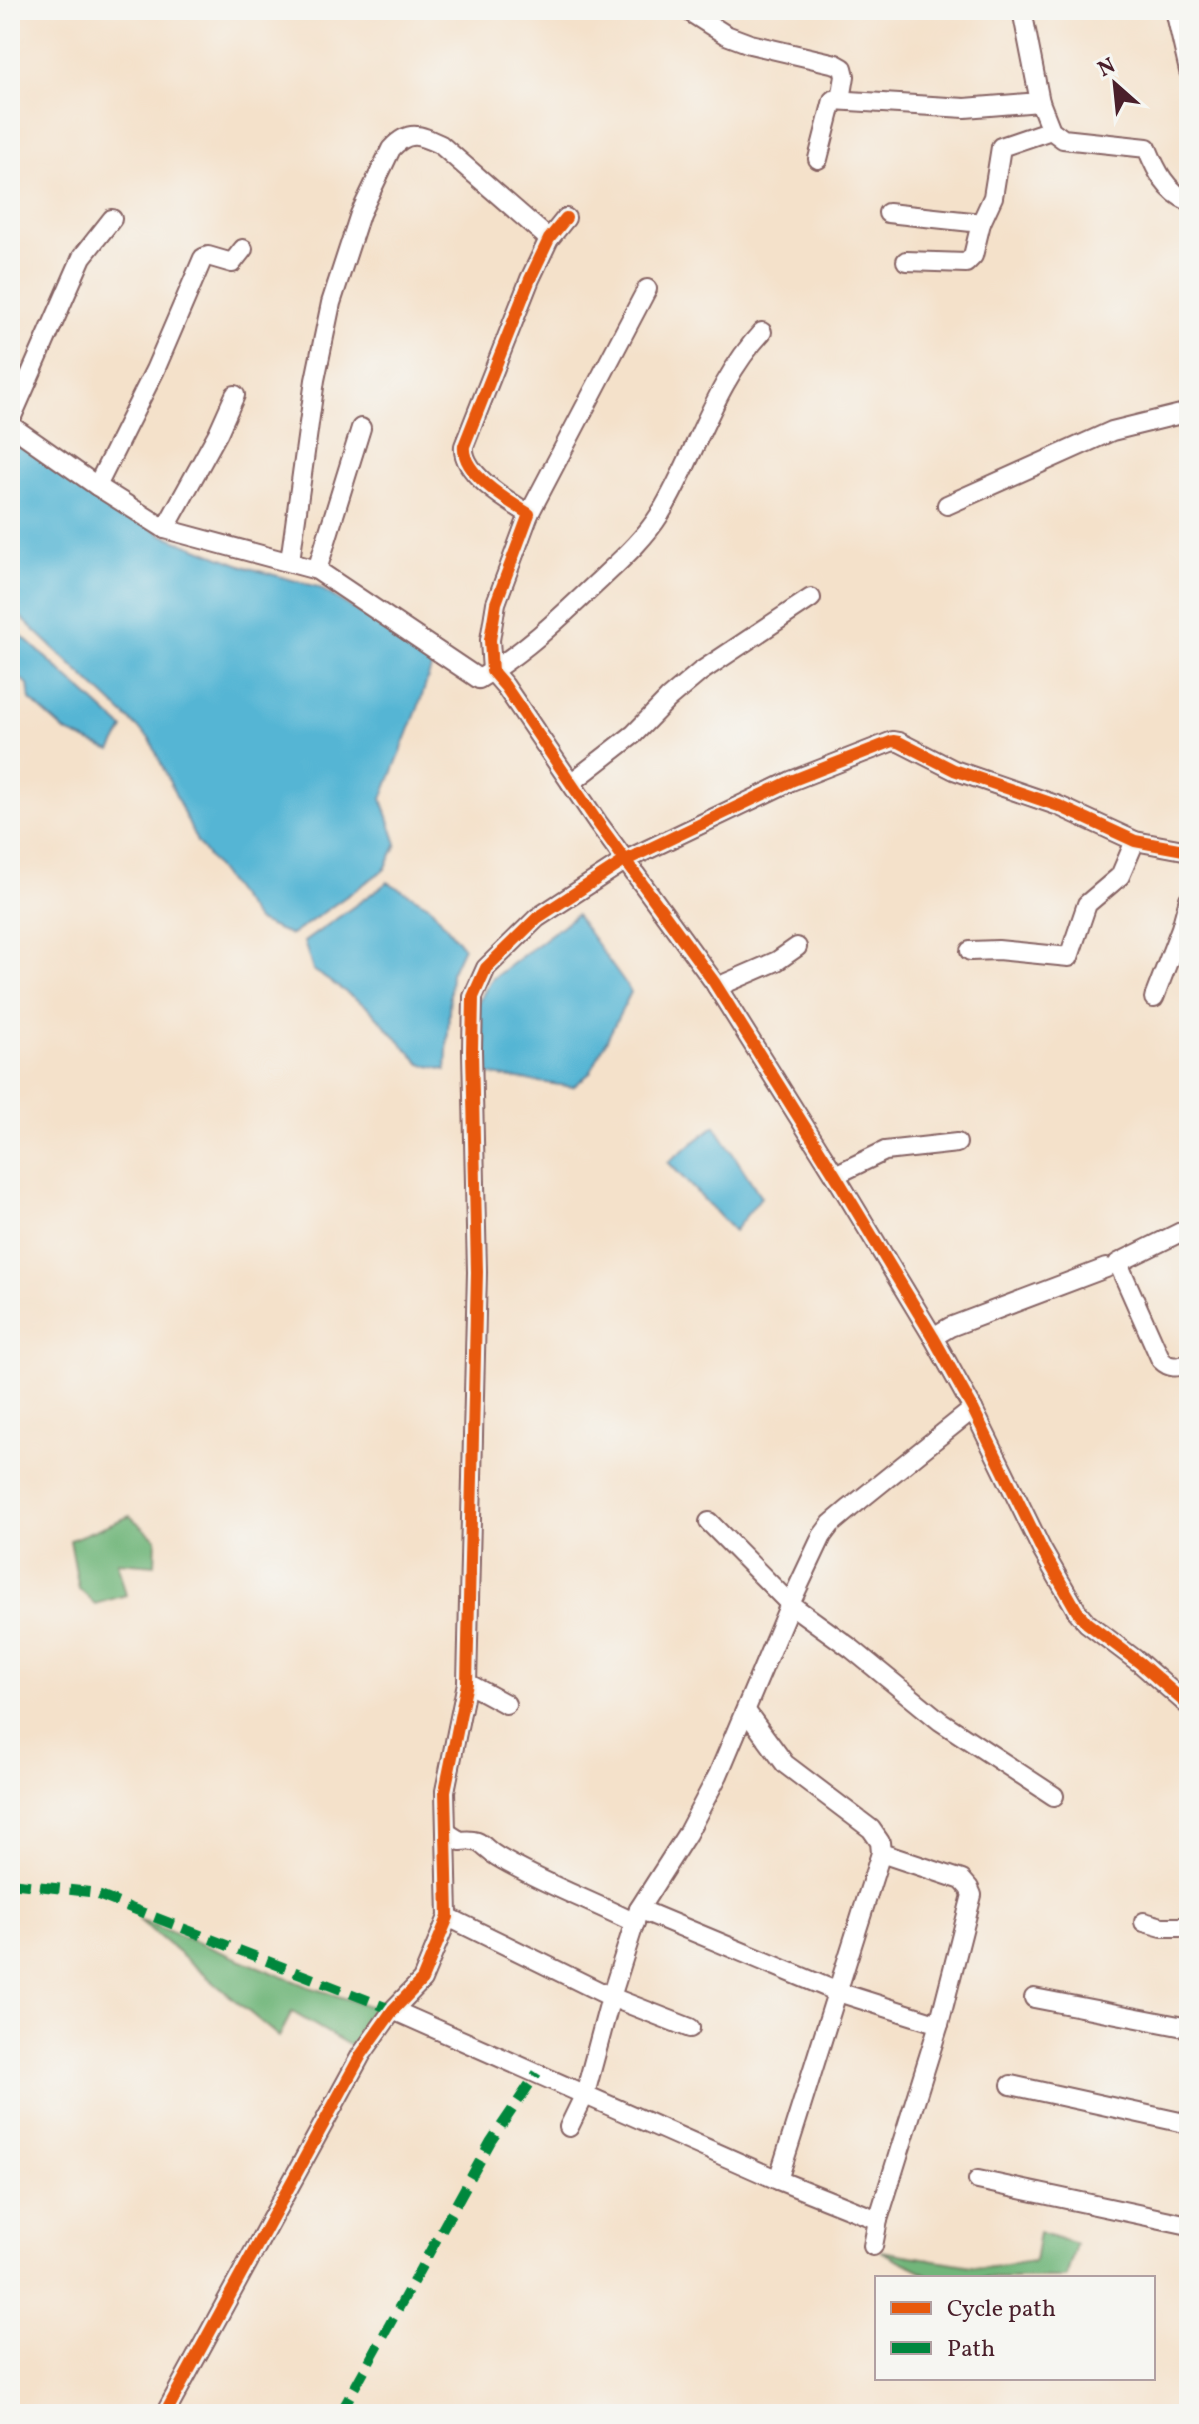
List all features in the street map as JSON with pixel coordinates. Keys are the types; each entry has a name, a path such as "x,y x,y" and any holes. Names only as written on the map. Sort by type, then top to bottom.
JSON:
{"street":[{"path":"1022,10 1040,102 1051,130 1063,139 1147,148 1171,190 1189,201"},
{"path":"1175,10 1189,71"},
{"path":"693,14 726,35 750,44 843,68 845,76 841,100"},
{"path":"818,159 833,100 965,108 1040,102"},
{"path":"906,261 966,263 973,256 981,223 993,197 1001,147 1051,130"},
{"path":"290,561 315,380 331,303 360,214 391,149 399,140 410,135 421,135 441,145 549,239"},
{"path":"888,213 981,223"},
{"path":"529,514 503,497 472,470 463,454 473,420 530,279 549,239 566,218"},
{"path":"112,219 82,257 10,423 97,486 165,529 317,570 479,679 571,608 648,531 667,502 733,372 762,332"},
{"path":"97,486 155,370 203,258 208,256 232,263 243,249"},
{"path":"647,289 529,514 496,603 490,640 492,671 717,987 835,1175 973,1409 1042,1550 1077,1611 1087,1623 1140,1663 1189,1706"},
{"path":"165,529 218,433 235,395"},
{"path":"947,505 1112,431 1189,412"},
{"path":"317,570 361,428"},
{"path":"571,783 634,734 700,672 811,598"},
{"path":"165,2414 361,2055 393,2010 422,1980 448,1917 445,1791 467,1683 477,1272 473,997 486,968 537,918 626,860 791,781 893,741 954,770 1059,806 1135,841 1189,851"},
{"path":"970,951 998,950 1069,957 1087,904 1120,876 1135,841"},
{"path":"1154,998 1189,899"},
{"path":"717,987 777,961 797,947"},
{"path":"835,1175 885,1151 957,1143"},
{"path":"1189,1228 1118,1263 1161,1360 1167,1366 1189,1364"},
{"path":"933,1337 950,1327 1106,1268"},
{"path":"569,2127 585,2094 637,1916 700,1813 822,1536 831,1524 973,1409"},
{"path":"709,1522 790,1604 852,1649 940,1721 1054,1796"},
{"path":"467,1683 506,1704"},
{"path":"746,1711 785,1764 871,1829 880,1842 881,1853 778,2180"},
{"path":"446,1832 460,1841 474,1839 531,1874 637,1916 838,1992 939,2024"},
{"path":"873,2246 878,2220 939,2024 972,1895 962,1880 881,1853"},
{"path":"448,1917 611,1997 690,2028"},
{"path":"1144,1922 1162,1927 1189,1927"},
{"path":"1034,1998 1189,2028"},
{"path":"393,2010 778,2180 878,2220"},
{"path":"1011,2085 1189,2124"},
{"path":"978,2180 1189,2225"}],"green space":[{"path":"130,1516 156,1539 155,1565 117,1562 126,1595 95,1604 79,1589 70,1540"},
{"path":"138,1919 309,1987 385,2011 356,2049 292,2012 279,2037"},
{"path":"1039,2232 1076,2244 1067,2276 931,2276 881,2251 984,2268 1034,2261"}],"water":[{"path":"10,435 163,535 249,568 318,587 434,659 382,799 397,844 385,869 291,935 257,921 197,842 150,739 10,607"},
{"path":"10,625 124,729 111,751 66,732 30,700 28,684 10,672"},
{"path":"388,882 430,906 463,947 451,973 446,1070 421,1064 369,1008 313,970 304,942"},
{"path":"576,915 631,992 590,1073 573,1087 478,1073 476,1006 492,979"},
{"path":"715,1126 761,1197 734,1231 668,1162"}],"marked path":[{"path":"10,1883 90,1892 393,2010"},
{"path":"340,2414 491,2141 537,2073"}],"cycle path":[{"path":"566,218 549,239 530,279 464,446 465,456 478,476 498,494 529,514 496,603 490,640 492,671 714,982 835,1175 973,1409 1042,1550 1077,1611 1087,1623 1140,1663 1189,1706"},
{"path":"165,2414 361,2055 393,2010 422,1980 448,1917 445,1791 467,1683 477,1272 473,997 486,968 537,918 626,860 791,781 893,741 954,770 1059,806 1135,841 1189,851"}]}
